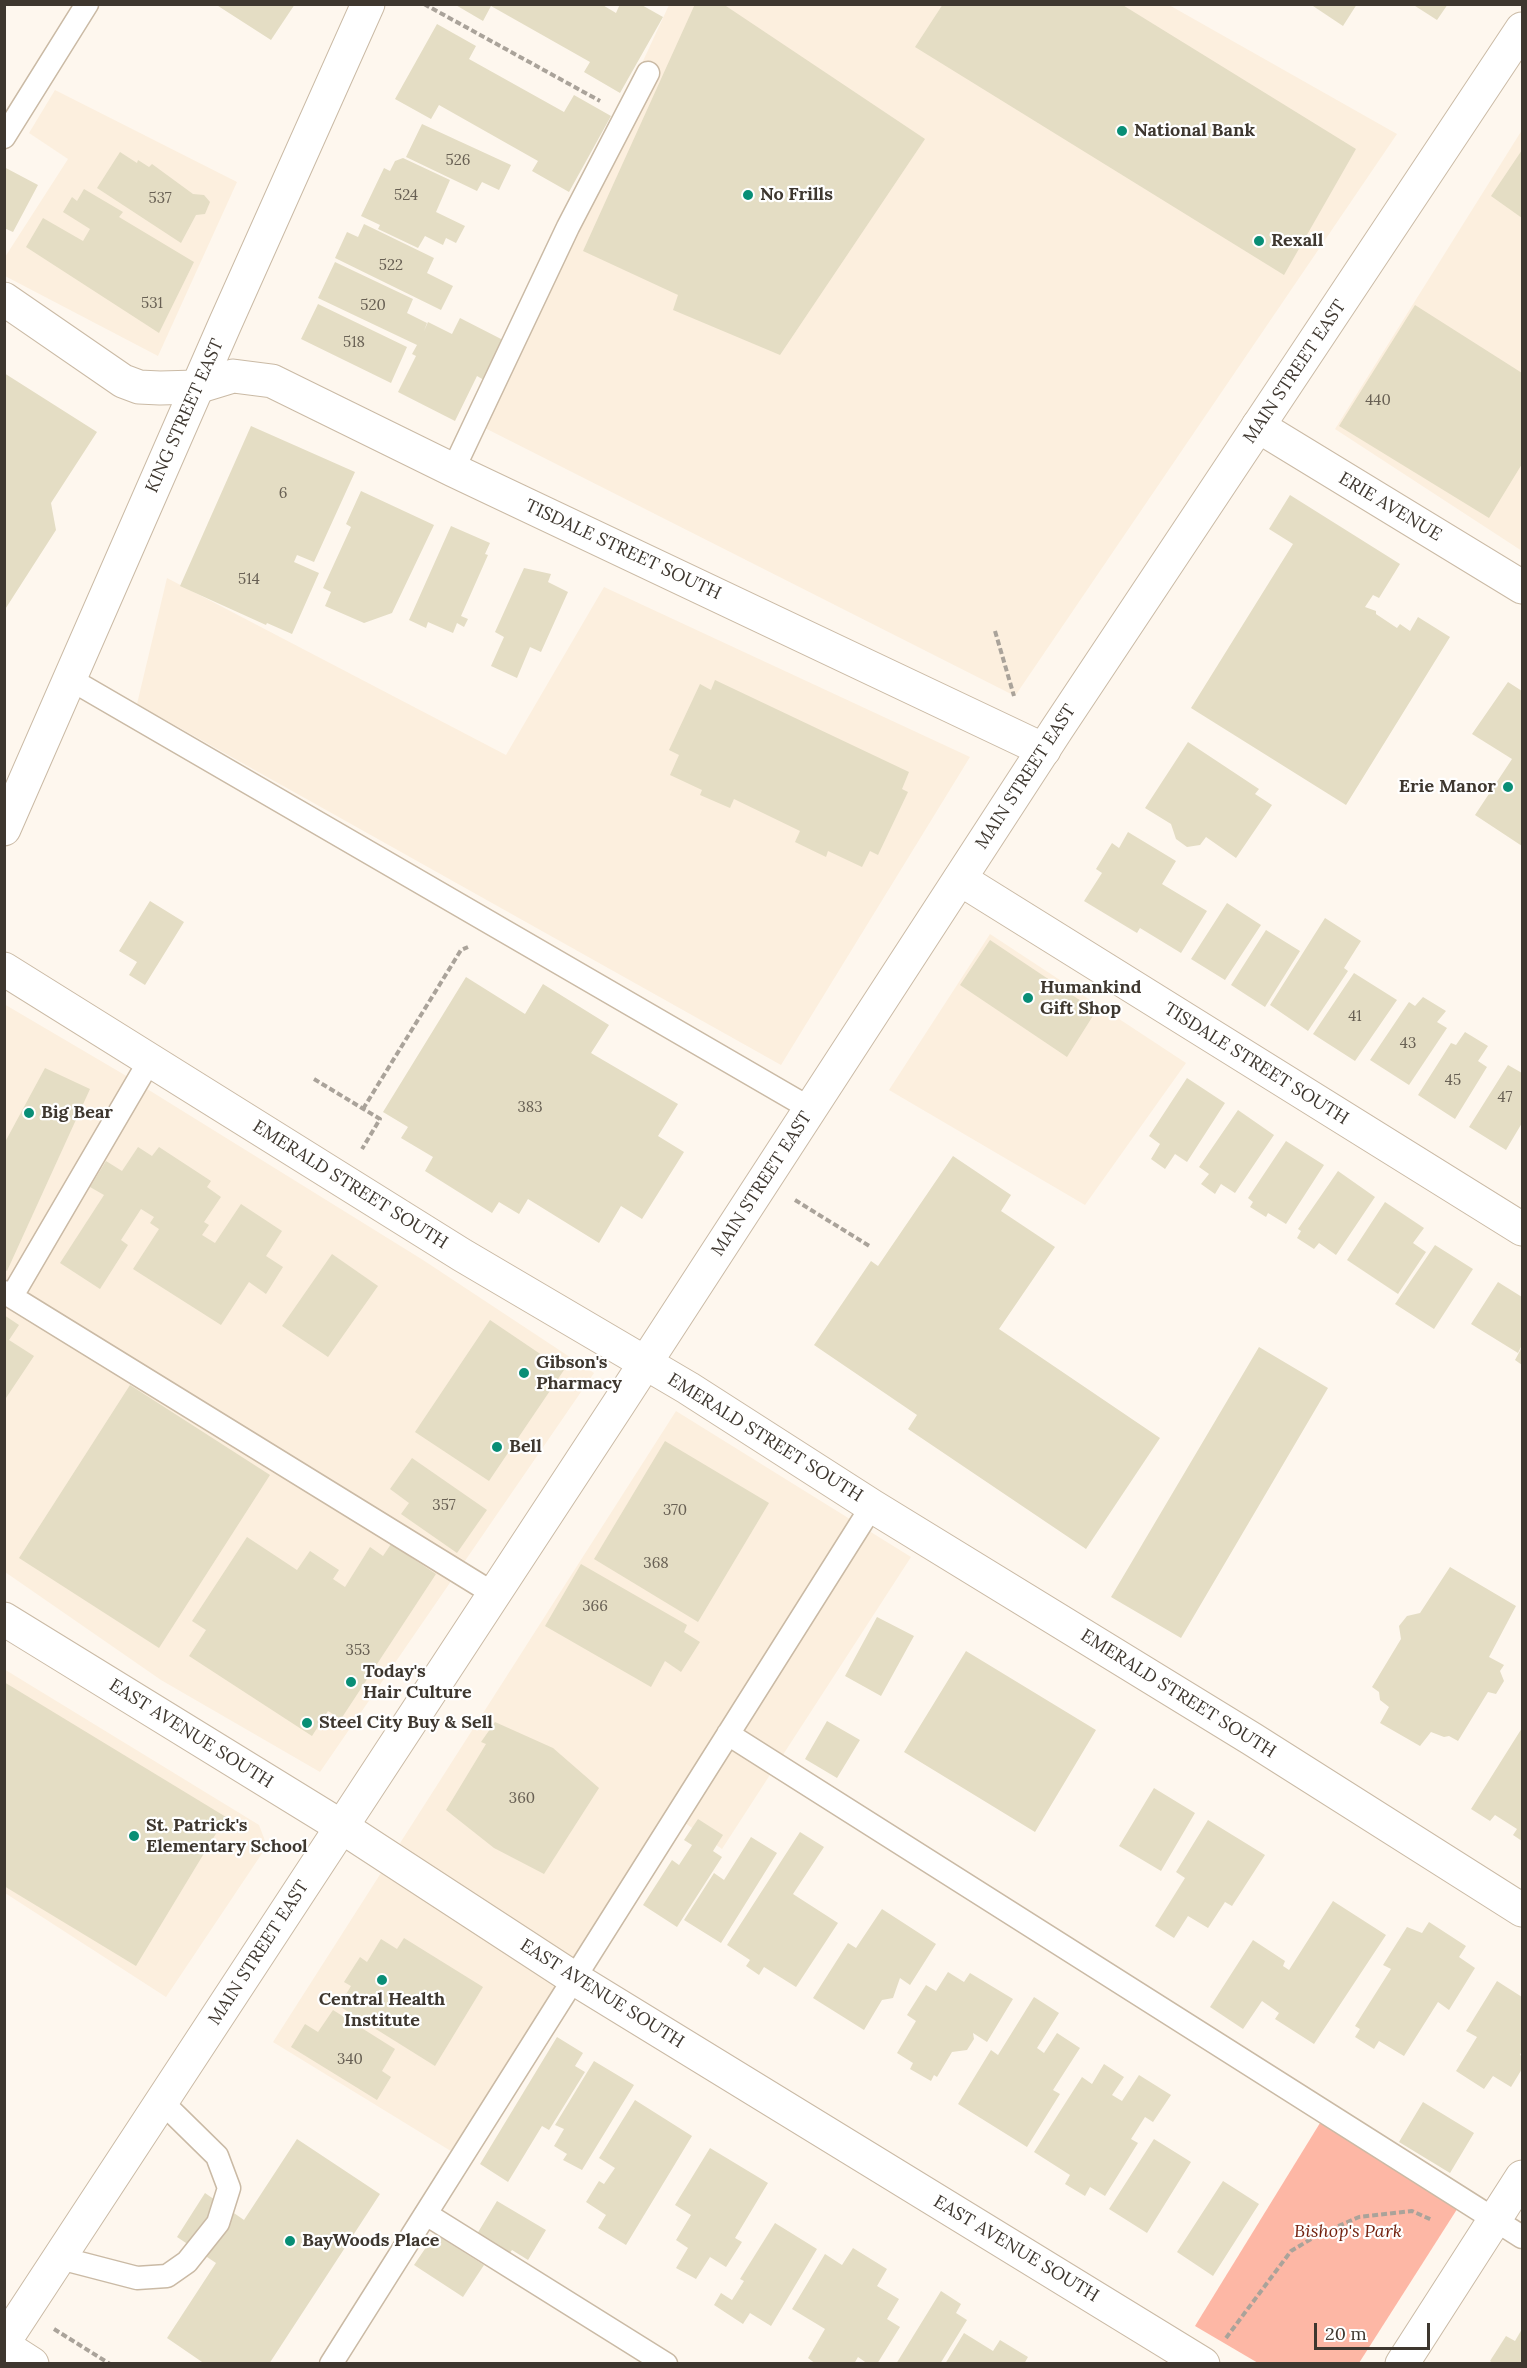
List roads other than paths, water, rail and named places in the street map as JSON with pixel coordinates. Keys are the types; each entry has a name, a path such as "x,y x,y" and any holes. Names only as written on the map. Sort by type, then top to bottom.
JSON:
{"street":[{"name":"KING STREET EAST","path":"4,829 197,387 368,4"},
{"name":"MAIN STREET EAST","path":"4,2344 1044,750 1522,29"},
{"name":"TISDALE STREET SOUTH","path":"4,299 123,381 139,387 197,387 233,376 272,381 453,470 1044,750"},
{"name":"ERIE AVENUE","path":"1258,426 1522,587"},
{"name":"TISDALE STREET SOUTH","path":"960,879 1522,1229"},
{"name":"EMERALD STREET SOUTH","path":"4,969 462,1255 646,1363 872,1506 1252,1739 1522,1910"},
{"name":"EAST AVENUE SOUTH","path":"4,1619 342,1827 575,1979 1212,2354"},
{"path":"1402,2364 1500,2233 1522,2177"},
{"path":"4,2344 32,2364"}],"lane":[{"path":"4,137 87,4"},
{"path":"453,470 568,227 648,73"},
{"path":"70,679 811,1109"},
{"path":"150,1060 8,1294 494,1594"},
{"path":"331,2364 872,1506"},
{"path":"728,1734 1500,2233"},
{"path":"60,2258 137,2278 167,2276 187,2262 218,2223 229,2188 216,2156 162,2102"},
{"path":"426,2214 666,2364"}],"place":[{"name":"National Bank","path":"1122,131"},
{"name":"No Frills","path":"748,195"},
{"name":"Rexall","path":"1259,241"},
{"name":"Erie Manor","path":"1508,787"},
{"name":"Humankind Gift Shop","path":"1028,998"},
{"name":"Big Bear","path":"29,1113"},
{"name":"Gibson's Pharmacy","path":"524,1373"},
{"name":"Bell","path":"497,1447"},
{"name":"Today's Hair Culture","path":"351,1682"},
{"name":"Steel City Buy & Sell","path":"307,1723"},
{"name":"St. Patrick's Elementary School","path":"134,1836"},
{"name":"Central Health Institute","path":"382,1980"},
{"name":"BayWoods Place","path":"290,2241"}],"park label":[{"name":"Bishop's Park","path":"1348,2232"}]}
